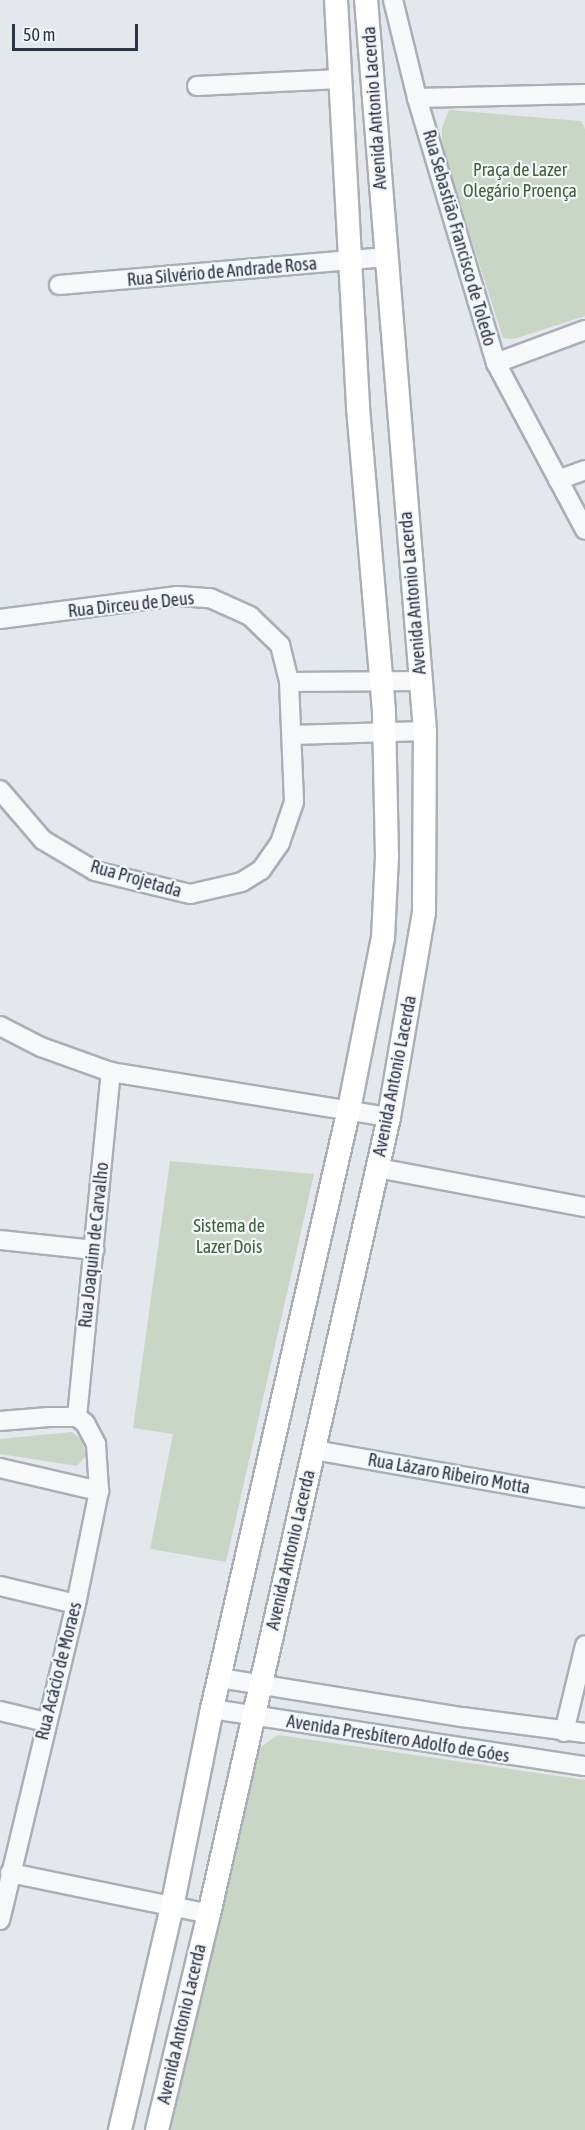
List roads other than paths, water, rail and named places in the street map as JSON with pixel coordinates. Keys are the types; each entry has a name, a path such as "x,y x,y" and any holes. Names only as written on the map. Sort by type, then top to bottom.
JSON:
{"main road":[{"name":"Avenida Antonio Lacerda","path":"120,2130 172,1907 212,1709 349,1109 383,938 387,857 382,682 358,406 336,0"},
{"name":"Avenida Antonio Lacerda","path":"157,2130 378,1168 389,1117 424,912 425,731 366,0"}],"street":[{"name":"Rua Sebastião Francisco de Toledo","path":"393,0 417,98 496,363 585,530"},
{"path":"197,86 340,79"},
{"path":"417,98 585,94"},
{"name":"Rua Silvério de Andrade Rosa","path":"59,285 349,262 386,257"},
{"path":"496,363 585,330"},
{"path":"558,480 585,470"},
{"name":"Rua Dirceu de Deus","path":"0,619 178,596 210,598 250,616 280,645 289,682 292,735"},
{"path":"289,682 421,681"},
{"path":"292,735 425,731"},
{"name":"Rua Projetada","path":"0,790 43,840 95,871 190,894 213,890 242,882 261,870 280,843 294,802 292,735"},
{"path":"0,1026 41,1047 111,1072 389,1117"},
{"name":"Rua Joaquim de Carvalho","path":"81,1420 111,1072"},
{"path":"378,1168 585,1207"},
{"path":"0,1240 94,1250"},
{"path":"0,1421 49,1417 81,1420"},
{"name":"Rua Acácio de Moraes","path":"0,1920 9,1873 76,1604 99,1491 96,1444 81,1420"},
{"name":"Rua Lázaro Ribeiro Motta","path":"314,1450 585,1498"},
{"path":"0,1468 99,1491"},
{"path":"0,1586 76,1604"},
{"path":"564,1732 585,1645"},
{"name":"Avenida Presbítero Adolfo de Góes","path":"219,1678 564,1732 585,1733"},
{"name":"Avenida Presbítero Adolfo de Góes","path":"212,1709 585,1766"},
{"path":"0,1711 46,1722"},
{"path":"9,1873 208,1914"}],"park label":[{"name":"Praça de Lazer Olegário Proença","path":"520,181"},
{"name":"Sistema de Lazer Dois","path":"229,1237"}]}
